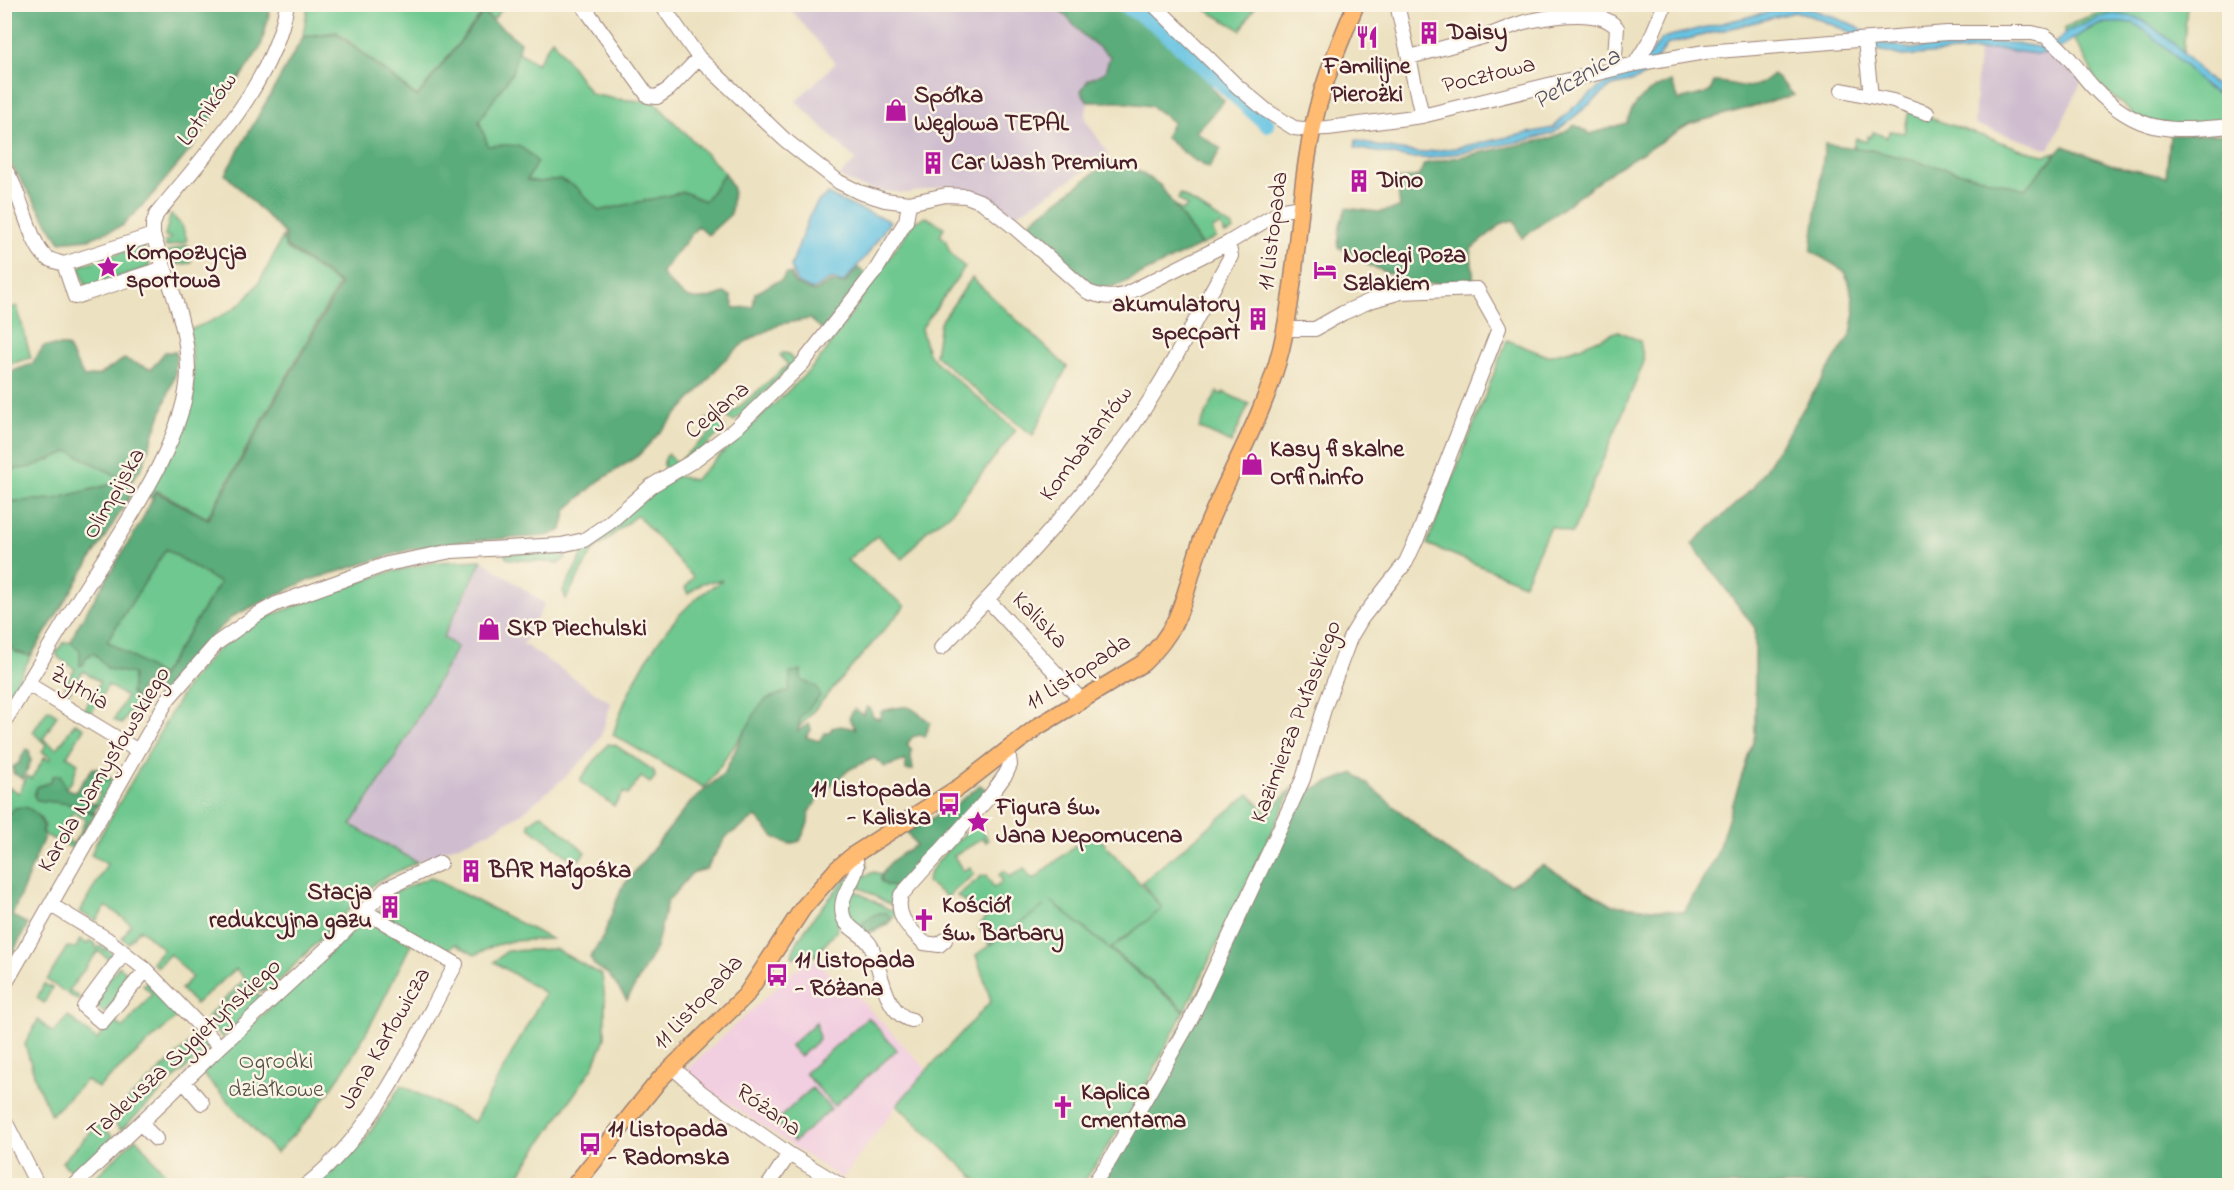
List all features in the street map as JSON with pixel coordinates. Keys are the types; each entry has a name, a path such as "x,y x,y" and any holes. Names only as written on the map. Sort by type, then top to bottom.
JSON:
{"main road":[{"name":"11 Listopada","path":"574,1185 672,1067 746,995 802,908 824,882 855,854 933,805 1037,727 1143,663 1158,649 1176,622 1208,525 1267,396 1285,329 1312,129 1329,71 1356,4"}],"street":[{"name":"Lotników","path":"153,235 156,215 226,128 254,88 280,33 287,4"},
{"path":"582,4 648,96 657,97 669,89 699,58"},
{"path":"661,4 699,58 784,139 839,182 885,201 909,203 946,195 966,196 982,202 1088,292 1111,298 1124,295 1228,243 1282,210 1300,207"},
{"path":"1152,4 1237,86 1267,111 1294,128 1312,129"},
{"path":"1397,4 1422,116"},
{"path":"1637,63 1650,40 1665,4"},
{"path":"1410,57 1490,35 1527,21 1582,15 1599,16 1611,21 1617,28 1614,69"},
{"name":"Pocztowa","path":"1312,129 1422,116 1637,63 1706,52 1866,43 1947,33 2032,33 2046,36 2058,46 2111,105 2137,122 2167,130 2229,126"},
{"path":"1866,43 1871,96"},
{"path":"1842,90 1893,101 1928,112"},
{"path":"4,168 21,198 40,249 48,259 64,264 153,235"},
{"name":"Ceglana","path":"481,549 561,545 584,540 609,523 651,486 693,461 735,429 808,358 869,279 906,221 909,203"},
{"name":"Olimpijska","path":"4,722 139,501 177,428 187,388 188,354 183,328 153,235"},
{"name":"Kombatantów","path":"941,648 1090,483 1141,414 1231,256 1228,243"},
{"path":"64,264 75,297 164,268"},
{"name":"Kazimierza Pułaskiego","path":"1092,1185 1110,1160 1190,1021 1303,779 1324,706 1350,638 1362,618 1406,562 1418,536 1499,328 1477,289 1401,292 1352,309 1315,329 1285,329"},
{"name":"Karola Namysłowskiego","path":"4,986 168,699 217,643 258,614 293,596 411,558 481,549"},
{"name":"Kaliska","path":"987,599 1081,700"},
{"name":"Żytnia","path":"28,684 138,751"},
{"path":"945,940 939,945 924,943 901,916 898,906 901,895 990,796 1006,774 1010,765 1005,751"},
{"path":"855,854 857,868 842,902 843,916 849,927 870,944 888,998 905,1019 912,1020"},
{"name":"Tadeusza Sygietyńskiego","path":"74,1185 335,941 387,888 440,863"},
{"path":"51,905 107,939 146,970 219,1047"},
{"name":"Jana Karłowicza","path":"305,1185 348,1145 392,1082 456,964 364,911"},
{"path":"124,953 84,1007 102,1022 146,970"},
{"name":"Różana","path":"672,1067 702,1092 789,1154 842,1185"},
{"path":"184,1082 202,1103"},
{"path":"4,1119 38,1185"},
{"path":"140,1123 156,1139"},
{"path":"768,1185 789,1154"}],"shaded area":[{"path":"842,4 1056,5 1083,35 1110,56 1105,72 1081,91 1088,102 1085,119 1109,155 1014,216 989,198 951,185 907,193 878,191 858,186 839,177 856,160 796,101 836,63 787,5 830,5 834,10"},
{"path":"1979,49 2015,50 2036,54 2058,51 2082,81 2049,149 1974,124"},
{"path":"482,560 545,604 523,644 611,703 601,736 590,753 522,813 490,832 417,862 350,825 393,761 457,648 442,637"},
{"path":"812,959 854,993 927,1070 897,1105 842,1179 707,1089 686,1070 794,971"}],"green space":[{"path":"308,4 505,5 493,20 483,12 417,96 337,32 303,36"},
{"path":"1210,4 1256,5 1241,30 1206,10"},
{"path":"4,5 271,5 261,47 191,149 148,200 122,226 89,239 60,242 5,155"},
{"path":"1056,5 1143,5 1218,78 1210,86 1224,101 1196,132 1221,149 1209,168 1192,159 1165,137 1173,122 1151,106 1120,102 1088,102 1081,91 1088,80 1105,72 1110,56 1083,35"},
{"path":"2127,5 2187,5 2183,55 2153,28 2125,16 2105,17 2066,33 2065,31 2065,28 2080,20"},
{"path":"483,13 520,42 512,73 479,121 488,146 516,146 526,151 537,162 527,180 540,182 560,179 576,187 599,211 684,192 705,201 725,173 733,189 731,214 708,235 698,226 661,273 682,294 689,298 703,299 724,293 731,296 734,308 753,307 755,293 774,282 781,281 786,274 791,274 795,284 814,292 831,282 844,284 858,268 868,275 823,330 810,319 780,324 745,342 720,364 704,385 638,456 599,481 567,509 562,530 547,536 454,542 408,550 304,582 233,616 200,647 158,697 158,681 220,583 166,549 107,641 159,674 155,687 144,683 136,699 131,693 133,674 108,669 94,653 86,657 84,664 80,666 80,651 71,642 76,629 141,522 156,492 208,519 341,284 286,246 285,234 225,174 303,37 336,33 417,97"},
{"path":"2115,22 2134,23 2146,30 2207,88 2229,101 2229,122 2168,127 2138,118 2097,83 2074,39 2093,28"},
{"path":"552,39 591,94 616,99 654,102 725,173 705,201 684,192 598,211 576,187 560,179 540,182 527,180 488,146 479,120 512,73 517,51 537,64"},
{"path":"1773,74 1794,95 1690,124 1618,167 1522,238 1514,220 1503,223 1471,249 1473,284 1400,283 1396,276 1366,264 1357,255 1338,247 1340,225 1346,208 1379,212 1400,208 1397,180 1419,176 1424,164 1553,138 1575,125 1590,134 1627,123 1633,108 1643,96 1671,82 1679,100 1710,92 1714,82 1750,87"},
{"path":"1909,111 2030,152 2045,155 2057,153 2025,189 1871,150 1853,148 1856,138 1866,142 1868,136 1871,137 1873,132 1887,137 1890,131 1904,133"},
{"path":"2229,134 2229,1185 1100,1186 1301,793 1354,773 1450,853 1510,885 1543,865 1612,905 1684,912 1715,859 1755,735 1755,628 1692,544 1753,488 1851,334 1855,312 1849,282 1843,270 1811,251 1825,144 1871,150 2025,189 2064,146 2115,166 2166,177 2170,135"},
{"path":"1112,162 1130,166 1160,185 1201,245 1119,285 1103,288 1094,286 1026,228 1031,221 1106,164"},
{"path":"1180,194 1234,230 1225,234 1220,225 1212,229 1216,238 1201,245 1174,205 1183,211 1187,206 1178,199"},
{"path":"171,214 182,226 187,240 166,247 165,241 170,240 170,237 165,237 165,235"},
{"path":"926,217 944,227 940,236 946,240 952,255 965,267 921,329 928,353 1016,430 950,514 928,529 903,559 877,536 847,560 905,606 779,750 745,730 705,788 613,735 635,680 657,643 683,611 700,595 723,580 702,583 688,594 685,588 693,577 637,515 592,552 566,599 563,591 587,546 676,476 694,480 807,373 823,355 911,226"},
{"path":"283,236 285,247 339,284 207,518 156,490 151,498 147,496 174,447 189,408 193,379 189,330 231,311 244,301 264,274"},
{"path":"188,245 191,252 191,263 172,265 167,252"},
{"path":"144,247 150,267 86,286 80,268 82,265"},
{"path":"972,278 1067,367 1033,435 998,409 935,355 940,323"},
{"path":"17,306 31,358 5,365 5,310"},
{"path":"1618,331 1640,341 1644,362 1572,534 1550,526 1524,584 1427,544 1507,340 1547,356 1575,349"},
{"path":"44,346 67,346 84,377 99,375 124,359 151,369 165,352 176,352 175,375 142,467 130,483 134,490 31,656 16,652 5,641 5,502 55,499 120,482 128,482 70,451 31,467 5,471 5,374 32,364"},
{"path":"788,354 795,363 738,418 734,421 729,419 724,413 725,406 732,413 788,365 780,355"},
{"path":"1217,392 1222,395 1223,392 1249,404 1231,443 1199,428"},
{"path":"712,418 718,420 725,428 700,451 666,471 664,462 668,454 676,463 713,431 705,420"},
{"path":"70,451 130,483 120,482 55,499 5,502 5,471 31,467"},
{"path":"166,549 220,583 161,676 107,641"},
{"path":"561,550 566,558 559,563 508,559 505,556 505,554"},
{"path":"482,560 443,637 457,647 393,761 351,825 417,862 377,881 268,992 264,989 261,992 250,981 209,1020 207,1017 245,979 236,969 195,1004 181,989 192,977 170,954 157,967 152,962 163,949 140,929 128,943 122,938 131,924 106,906 96,921 80,912 107,864 91,855 95,845 189,682 215,652 261,619 382,574 435,562"},
{"path":"71,642 86,657 94,653 108,669 134,674 134,696 144,705 134,714 129,712 122,724 114,720 126,697 108,685 91,713 84,709 100,682 83,671 70,691 66,689 65,684 75,669 59,658 56,653 63,643"},
{"path":"7,644 16,652 31,656 10,694 5,691 4,648"},
{"path":"801,670 801,680 817,687 820,696 800,718 798,731 808,724 811,730 806,737 819,741 832,728 841,726 855,729 849,718 854,709 863,715 867,707 873,717 879,719 882,711 909,707 930,722 925,737 920,735 912,737 907,745 912,751 913,770 906,770 906,760 885,767 874,758 850,769 821,794 809,813 808,823 800,841 789,844 774,837 756,817 726,837 706,869 692,873 667,902 656,948 627,1000 609,975 594,965 590,957 603,937 621,889 689,804 725,772 758,708 767,699 789,691 790,673"},
{"path":"48,709 57,715 43,739 57,749 75,723 84,728 67,756 78,763 72,781 65,788 60,775 37,787 34,796 37,800 71,804 93,814 96,813 83,832 81,830 86,819 73,812 60,836 73,844 80,833 82,834 74,849 45,835 43,830 45,826 39,816 24,807 15,808 8,814 5,810 5,794 8,787 19,793 27,776 31,779 45,757 49,760 51,757 42,752 46,745 33,732"},
{"path":"608,744 615,745 654,771 655,777 650,783 641,777 628,795 624,792 614,806 581,782 581,778"},
{"path":"26,749 29,750 31,761 23,779 13,773 13,767 18,764"},
{"path":"93,768 99,768 109,778 107,780 98,779 91,784 84,798 97,806 93,813 71,804 37,800 34,796 37,787 50,782 53,776 60,775 65,788 75,792"},
{"path":"102,778 107,780 111,778 113,781 101,804 97,806 94,805 100,794 96,783"},
{"path":"980,785 988,795 897,888 881,881 889,864 916,845 907,832 954,806"},
{"path":"1294,786 1185,1010 1111,949 1163,908 1110,949 1051,901 1184,1011 1139,1099 1082,1185 982,1185 897,1105 991,1001 976,955 1044,906 989,945 979,926 986,917 957,896 982,876 987,875 994,888 1000,884 1002,880 999,875 1004,871 1010,877 1024,868 1034,879 1093,831 1162,908 1142,882 1249,794 1268,814"},
{"path":"24,807 39,817 44,828 42,830 44,837 12,916 28,924 5,967 5,810 8,814 15,808"},
{"path":"542,814 585,852 579,860 572,857 571,859 529,827 529,823"},
{"path":"976,823 980,824 988,840 986,842 983,838 954,856 963,871 970,867 974,874 947,897 927,882 929,875 947,851"},
{"path":"866,861 867,867 863,872 866,876 874,872 881,874 881,881 897,888 890,895 898,903 889,904 852,883"},
{"path":"850,874 836,932 815,956 792,957 807,927"},
{"path":"430,877 551,939 511,941 493,946 475,955 455,944 447,951 377,913 393,893"},
{"path":"850,888 890,910 897,908 892,919 885,926 865,935 854,928 846,903"},
{"path":"886,913 892,918 889,922 865,933 857,928 870,917"},
{"name":"Ogrodki działkowe","path":"362,922 371,923 411,944 377,1012 338,1079 308,1119 276,1153 201,1072"},
{"path":"80,939 87,944 90,941 95,943 96,948 101,946 105,950 107,948 114,956 106,966 110,960 98,951 69,990 79,997 77,1000 47,980 67,947 76,948"},
{"path":"555,949 602,975 605,1000 605,1038 593,1067 512,1185 318,1185 363,1143 401,1085 474,1122 545,993 494,962 507,951"},
{"path":"119,966 133,978 105,1014 91,1002"},
{"path":"147,982 180,1014 98,1088 86,1080 51,1115 37,1084 25,1044 38,1020 53,1033 68,1016 97,1040 105,1030 101,1027 113,1020 123,1028 152,994 143,985"},
{"path":"44,984 52,988 44,1003 37,998"},
{"path":"250,986 262,999 223,1038 210,1024"},
{"path":"868,1017 897,1050 834,1106 805,1073"},
{"path":"816,1022 819,1039 799,1056 790,1046"},
{"path":"198,1035 209,1047 165,1087 154,1076"},
{"path":"151,1079 163,1090 121,1130 109,1117"},
{"path":"812,1088 831,1109 794,1142 776,1121"},
{"path":"99,1123 113,1137 75,1175 62,1162"},
{"path":"136,1138 174,1185 87,1185"}],"water":[{"path":"1796,5 1857,26 1881,43 1911,49 1977,42 2052,46 2068,31 2101,17 2113,14 2135,17 2149,24 2173,43 2213,84 2229,93 2229,101 2207,88 2168,49 2134,23 2104,23 2090,28 2052,53 2036,54 1997,49 1902,56 1871,48 1848,31 1795,12 1668,44 1644,76 1612,86 1554,133 1431,158 1410,158 1355,148 1356,140 1376,146 1419,153 1553,128 1574,107 1609,80 1621,75 1635,74 1661,40 1666,37"},
{"path":"827,194 890,221 867,255 843,283 831,279 813,290 797,283 791,266 810,214"}],"waterway":[{"name":"Pełcznica","path":"1123,4 1156,24 1267,124"}],"place":[{"name":"Daisy","path":"1429,33"},
{"name":"Familijne Pierożki","path":"1367,37"},
{"name":"Spółka Węglowa TEPAL","path":"896,110"},
{"name":"Car Wash Premium","path":"933,163"},
{"name":"Dino","path":"1359,181"},
{"name":"Kompozycja sportowa","path":"108,267"},
{"name":"Noclegi Poza Szlakiem","path":"1325,270"},
{"name":"akumulatory specpart","path":"1258,319"},
{"name":"Kasy fiskalne Orfin.info","path":"1252,464"},
{"name":"SKP Piechulski","path":"489,629"},
{"name":"11 Listopada - Kaliska","path":"949,804"},
{"name":"Figura św. Jana Nepomucena","path":"978,822"},
{"name":"BAR Małgośka","path":"471,871"},
{"name":"Stacja redukcyjna gazu","path":"390,907"},
{"name":"Kościół św. Barbary","path":"924,920"},
{"name":"11 Listopada - Różana","path":"777,975"},
{"name":"Kaplica cmentarna","path":"1063,1107"},
{"name":"11 Listopada - Radomska","path":"590,1144"}]}
